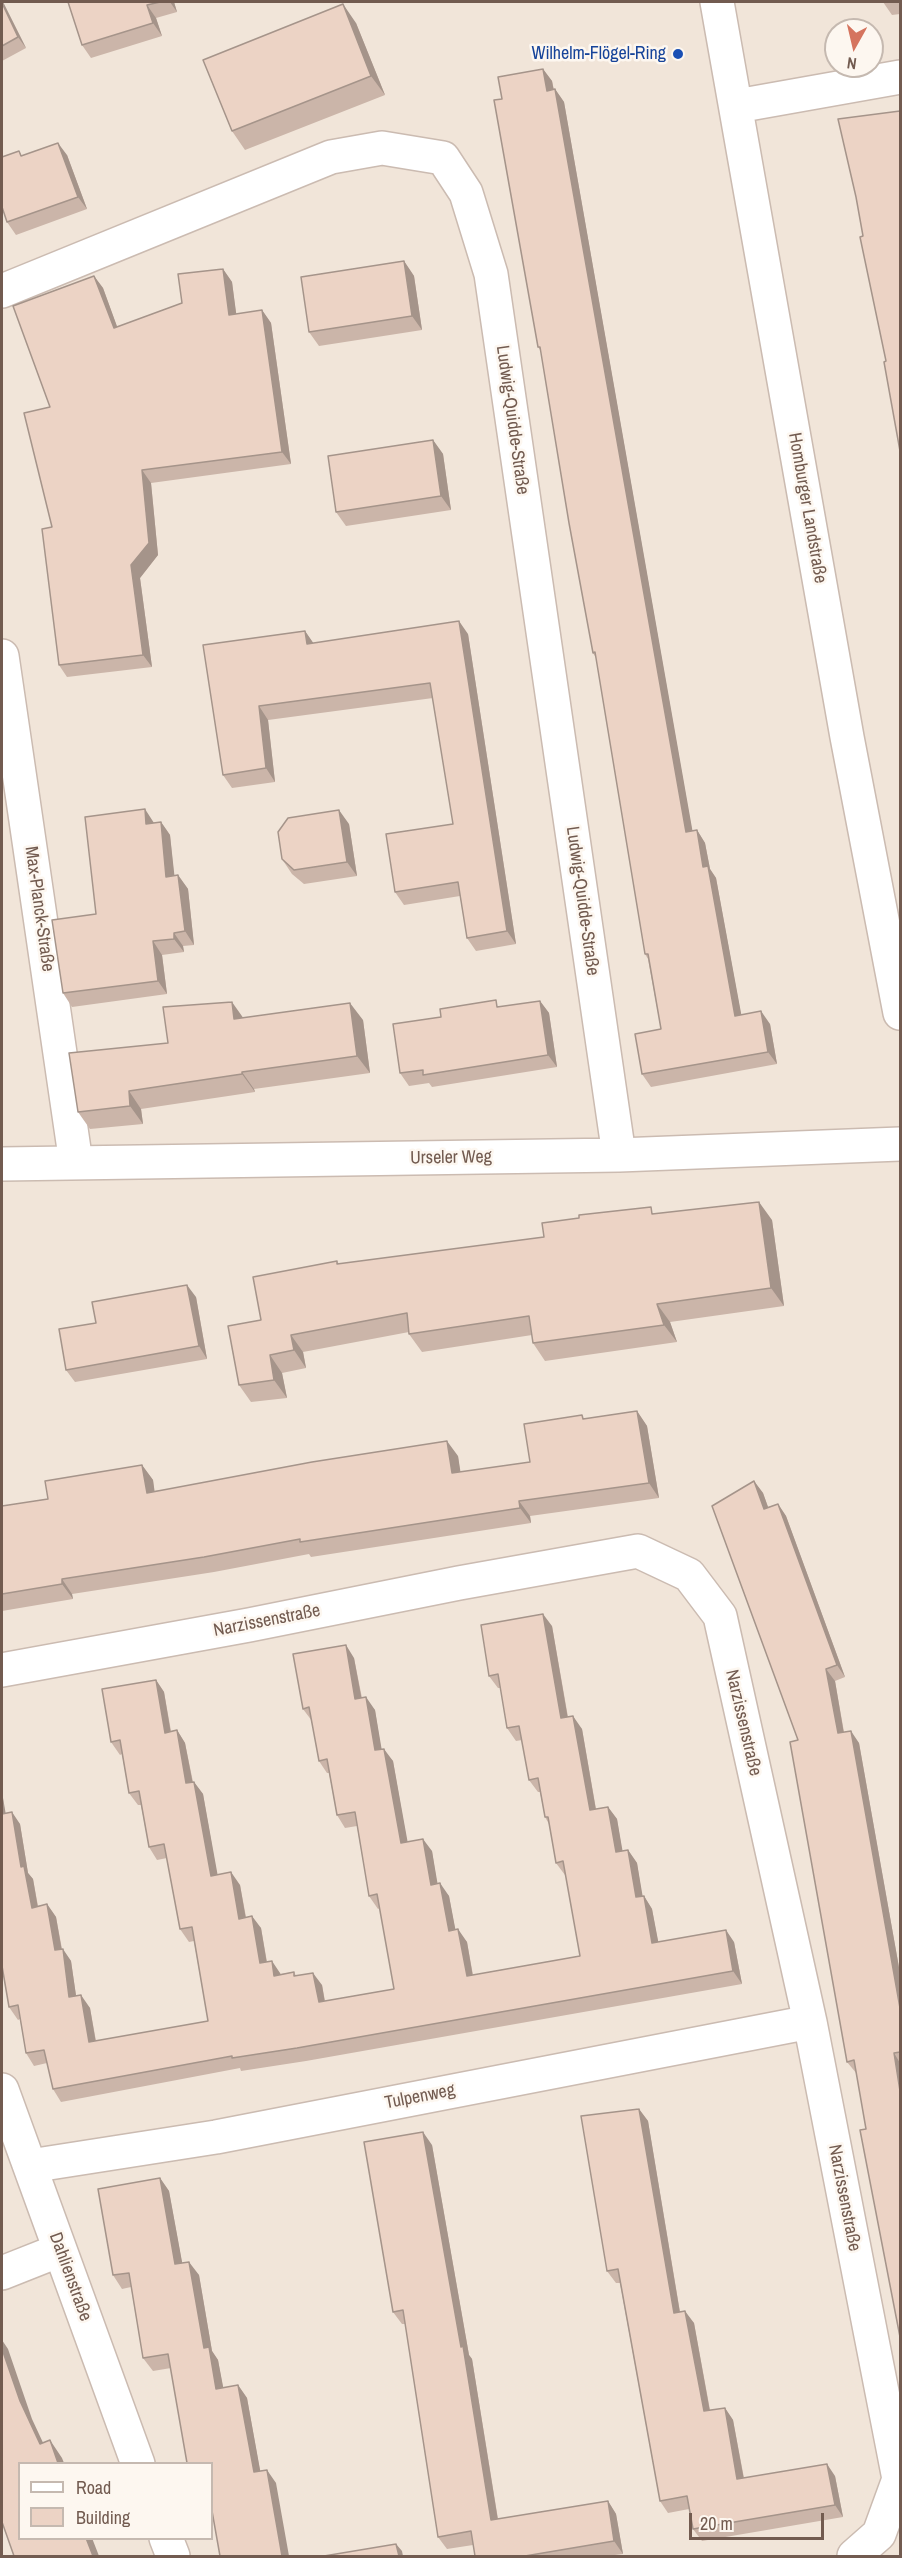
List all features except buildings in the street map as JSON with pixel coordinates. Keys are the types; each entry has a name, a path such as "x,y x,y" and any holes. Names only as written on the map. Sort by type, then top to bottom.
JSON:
{"street":[{"name":"Homburger Landstraße","path":"717,2 847,737 900,1013"},
{"path":"737,106 900,77"},
{"name":"Ludwig-Quidde-Straße","path":"2,291 331,157 382,148 442,158 466,193 491,274 619,1155"},
{"name":"Max-Planck-Straße","path":"2,656 76,1163"},
{"name":"Urseler Weg","path":"2,1164 619,1155 900,1143"},
{"name":"Narzissenstraße","path":"2,1670 638,1551 689,1575 720,1616 810,2022 899,2479 879,2534 854,2556"},
{"name":"Tulpenweg","path":"30,2166 216,2137 810,2022"},
{"name":"Dahlienstraße","path":"2,2090 138,2462"},
{"path":"2,2273 60,2250"},
{"path":"167,2540 172,2556"}],"shaded area":[{"path":"2,2 900,2 900,2556 2,2556"}],"place":[{"name":"Wilhelm-Flögel-Ring","path":"678,54"}]}
